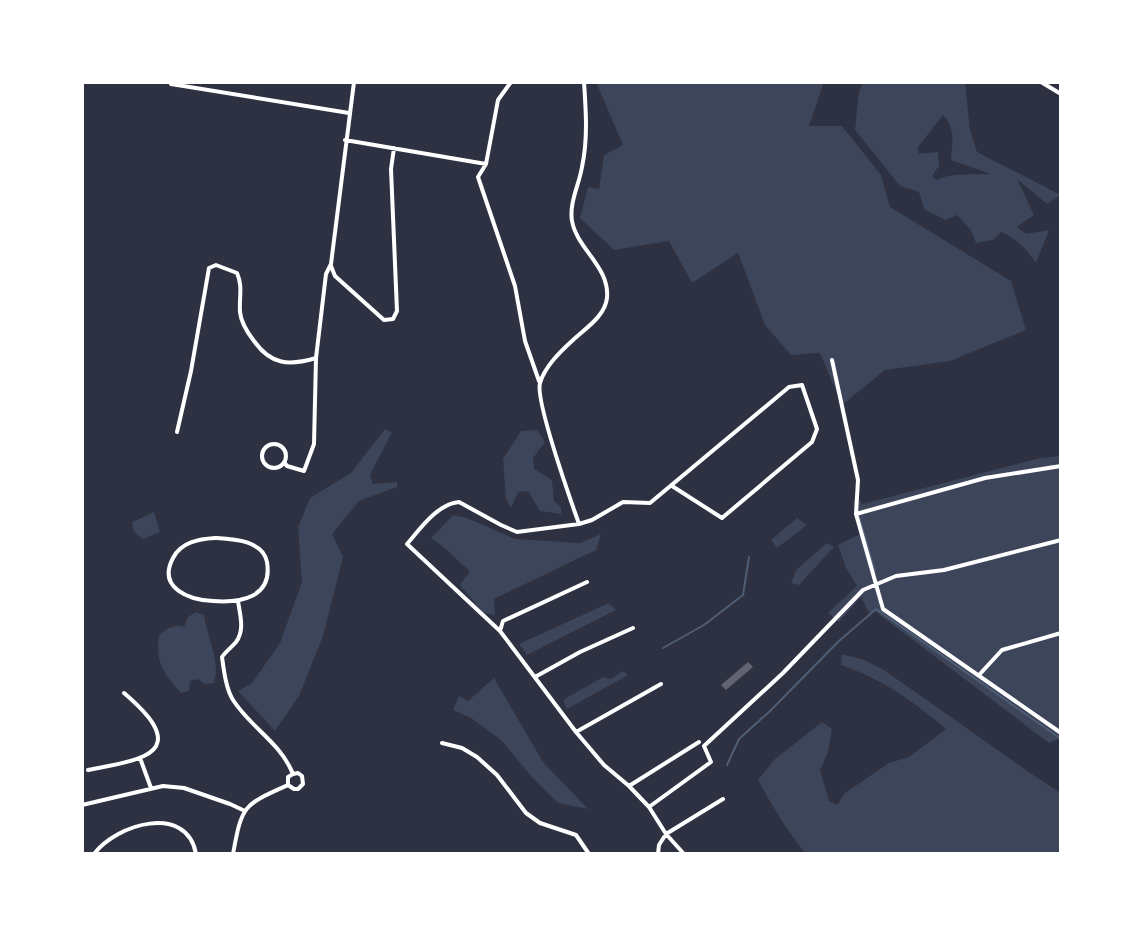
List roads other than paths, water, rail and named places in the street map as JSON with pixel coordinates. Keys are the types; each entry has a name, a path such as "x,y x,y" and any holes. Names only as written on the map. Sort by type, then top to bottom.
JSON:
{"street":[{"path":"284,462 287,466 304,471 314,444 316,358 354,82"},
{"path":"511,82 498,100 486,164 478,177 515,286 525,341 540,383"},
{"path":"579,524 539,391 540,383 558,355 600,314 607,297 605,279 575,230 572,219 585,148 584,82"},
{"path":"1041,82 1061,94"},
{"path":"171,84 349,113"},
{"path":"345,140 486,164"},
{"path":"331,264 335,276 384,320 393,319 397,311 391,169 394,148"},
{"path":"177,432 209,268 216,265 237,273 241,282 240,313 244,328 261,351 273,360 298,364 316,358"},
{"path":"832,360 858,480 856,514 883,609 1061,733"},
{"path":"672,486 722,518 812,442 817,429 802,385 789,387 650,503 623,502 579,524 517,532 459,502 452,503 435,514 407,544 500,631 576,732 604,765 649,807 666,834 684,854"},
{"path":"269,445 279,445 286,454 284,462 278,467 269,467 262,458 263,450 269,445"},
{"path":"856,514 985,478 1061,466"},
{"path":"215,538 256,546 267,561 262,588 251,597 238,601 198,600 184,596 170,579 172,558 189,543 215,538"},
{"path":"649,807 711,762 704,746 783,673 863,590 896,576 944,570 1061,540"},
{"path":"500,631 503,621 587,582"},
{"path":"238,601 241,632 235,644 222,657 229,691 237,705 281,751 293,774"},
{"path":"534,677 633,628"},
{"path":"979,675 1002,650 1061,633"},
{"path":"576,732 661,684"},
{"path":"88,770 140,758 152,751 157,732 147,714 124,693"},
{"path":"629,786 699,742"},
{"path":"442,743 462,748 477,757 497,775 526,813 540,823 576,835 589,854"},
{"path":"140,758 151,788"},
{"path":"293,774 302,776 303,784 296,790 291,789 287,780 293,774"},
{"path":"233,854 245,811 257,798 288,785"},
{"path":"82,805 163,786 184,788 245,811"},
{"path":"658,854 659,845 666,834 723,799"},
{"path":"94,854 107,840 127,829 156,823 184,831 194,844 196,854"}],"waterway":[{"path":"859,516 875,572"},
{"path":"663,648 704,625 743,595 749,557"},
{"path":"727,765 739,739 876,609 1061,739"}]}
